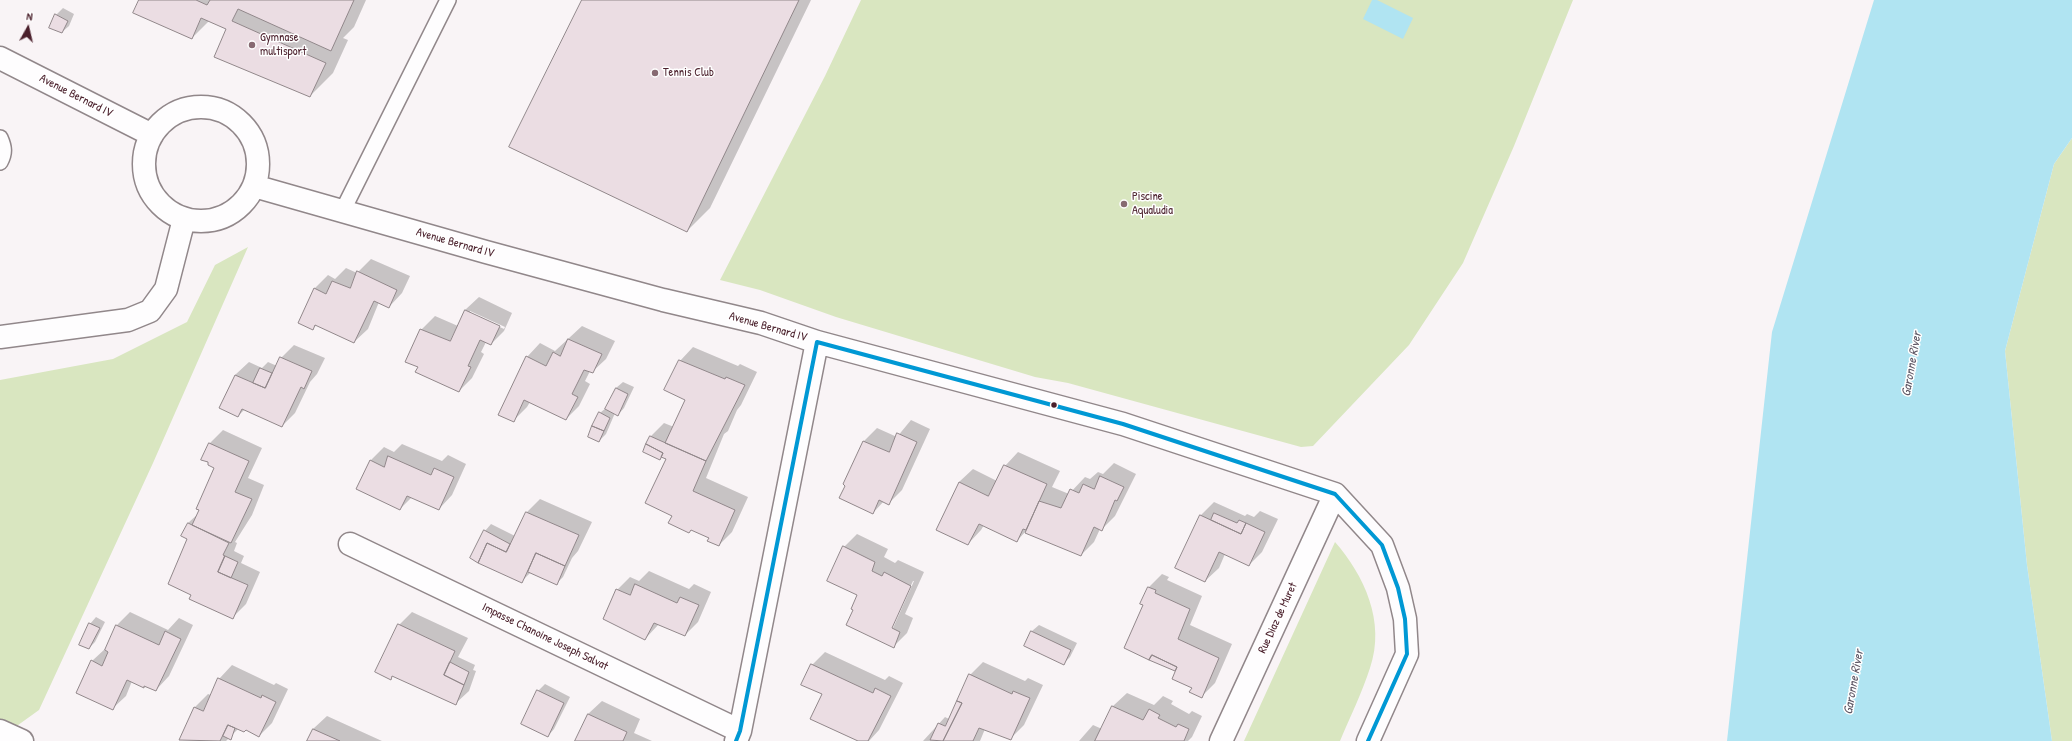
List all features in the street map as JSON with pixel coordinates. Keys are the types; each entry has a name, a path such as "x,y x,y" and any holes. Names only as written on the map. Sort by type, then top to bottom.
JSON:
{"street":[{"name":"Avenue Bernard IV","path":"0,58 152,135"},
{"path":"199,107 218,110 235,118 248,132 256,149 258,168 254,186 241,204 233,211 218,219 201,221 184,218 169,211 156,199 148,184 144,168 145,156 152,135 164,120 181,111 199,107"},
{"name":"Avenue Bernard IV","path":"254,186 342,212 655,298 761,323 817,342 1123,424 1335,494 1382,546 1398,588 1405,620 1407,654 1368,741"},
{"path":"0,337 128,320 150,311 166,289 184,218"},
{"path":"738,736 817,342"},
{"name":"Rue Diaz de Muret","path":"1221,741 1335,494"},
{"name":"Impasse Chanoine Joseph Salvat","path":"350,544 738,736"},
{"path":"0,731 22,741"}],"lane":[{"path":"342,212 448,0"},
{"path":"0,138 4,146 4,156 0,162"}],"green space":[{"name":"Piscine Aqualudia","path":"861,0 1573,0 1514,146 1463,263 1409,345 1313,446 1301,447 1068,383 1035,377 836,317 760,290 720,280 825,76"},
{"path":"2072,138 2072,741 2052,741 2027,565 2005,351 2054,164"},
{"path":"248,247 153,463 39,710 0,738 0,380 113,359 187,322 215,265"},
{"path":"1335,542 1355,569 1363,584 1374,617 1375,634 1374,651 1370,668 1360,696 1340,741 1244,741"}],"water":[{"path":"1372,0 1377,0 1413,18 1403,39 1363,19"},
{"name":"Garonne River","path":"1874,0 2072,0 2072,138 2054,164 2005,351 2027,565 2052,741 1727,741 1772,332"}],"building":[{"name":"Gymnase multisport","path":"139,0 196,0 207,5 210,0 354,0 331,51 238,9 232,21 326,63 310,97 214,57 226,29 201,18 192,39 133,13"},
{"name":"Tennis Club","path":"582,0 799,0 687,232 509,147"},
{"path":"55,14 68,21 62,33 49,28"},
{"path":"357,271 397,290 389,308 374,301 354,343 315,325 313,330 298,323 314,288 326,294 332,281 350,288"},
{"path":"465,310 500,326 491,345 480,340 468,366 471,367 459,392 415,372 418,367 405,362 420,329 450,341"},
{"path":"568,339 602,354 593,373 584,370 572,394 578,397 566,420 524,400 514,422 498,415 526,356 546,366 553,352 560,356"},
{"path":"280,357 312,371 304,389 301,387 282,427 242,409 238,417 219,408 235,375 265,388"},
{"path":"679,360 725,379 726,377 745,385 706,461 665,443 685,400 664,390"},
{"path":"260,368 272,373 265,388 253,383"},
{"path":"616,388 628,394 618,416 605,409"},
{"path":"599,412 610,418 604,431 592,426"},
{"path":"592,426 604,431 599,442 588,437"},
{"path":"897,433 917,442 889,505 879,500 873,514 839,498 845,486 843,484 863,441 889,452"},
{"path":"650,436 706,461 693,491 735,510 719,546 707,541 709,538 691,530 689,533 668,523 672,516 645,503 666,459 661,457 663,453 646,444"},
{"path":"209,443 249,461 235,492 252,499 231,543 192,525 199,510 196,509 214,468 208,465 208,462 201,460"},
{"path":"646,444 663,453 660,460 643,452"},
{"path":"388,456 431,475 434,468 454,477 439,510 407,496 400,510 356,489 370,460 384,467"},
{"path":"1004,465 1047,484 1026,530 1023,529 1017,542 979,524 968,545 936,530 959,482 988,496"},
{"path":"1100,476 1124,487 1117,501 1115,500 1102,531 1094,527 1081,556 1025,533 1039,501 1061,508 1070,489 1079,493 1083,484 1094,489"},
{"path":"526,512 579,535 565,566 536,553 522,583 478,563 487,543 506,552"},
{"path":"1214,513 1237,523 1239,520 1246,523 1241,534 1211,520"},
{"path":"1200,515 1241,534 1246,523 1265,532 1249,566 1219,552 1205,582 1175,568"},
{"path":"188,523 229,543 223,555 225,556 218,572 248,585 233,619 189,599 191,595 168,584 187,539 181,536"},
{"path":"484,530 510,544 506,552 487,543 478,563 470,558"},
{"path":"843,546 875,562 872,571 882,576 884,572 911,586 892,628 900,632 894,648 846,625 853,610 851,609 857,595 827,581"},
{"path":"536,553 565,566 557,585 528,572"},
{"path":"225,556 238,562 231,578 218,572"},
{"path":"635,584 677,603 680,597 699,605 685,636 654,623 645,640 603,619 616,589 630,595"},
{"path":"1148,587 1156,590 1155,593 1190,609 1178,639 1219,658 1202,698 1189,692 1192,688 1172,679 1177,667 1152,655 1149,660 1124,648 1143,605 1140,604"},
{"path":"89,623 100,628 89,649 79,645"},
{"path":"398,624 455,651 444,675 464,685 456,705 392,676 391,680 375,672"},
{"path":"116,625 159,645 165,631 181,639 156,691 144,686 144,688 127,680 113,710 76,693 91,660 102,666 108,652 105,650"},
{"path":"1031,631 1071,650 1064,665 1024,646"},
{"path":"1152,655 1177,667 1175,671 1149,660"},
{"path":"450,662 469,672 464,685 444,675"},
{"path":"811,664 873,693 875,688 891,696 868,741 858,741 810,719 822,694 801,685"},
{"path":"969,674 1012,694 1013,691 1030,698 1011,740 979,728 973,741 943,741 962,703 957,701"},
{"path":"218,678 261,698 262,695 276,702 259,737 246,730 244,732 228,725 220,741 179,740 194,707 203,711"},
{"path":"537,690 564,703 548,737 521,724"},
{"path":"957,701 962,703 943,741 930,740 938,723 945,726"},
{"path":"1112,706 1143,720 1149,709 1160,715 1158,718 1176,727 1178,724 1189,729 1184,741 1095,741"},
{"path":"588,714 627,732 623,741 575,741"},
{"path":"228,725 235,728 231,740 223,736"},
{"path":"313,729 340,741 307,741"}],"transit line":[{"path":"817,342 1123,424 1335,494 1382,545 1398,588 1405,619 1407,654 1368,741"},
{"path":"736,741 740,731 817,342"}],"place":[{"name":"Gymnase multisport","path":"252,45"},
{"name":"Tennis Club","path":"655,73"},
{"name":"Piscine Aqualudia","path":"1124,204"}]}
